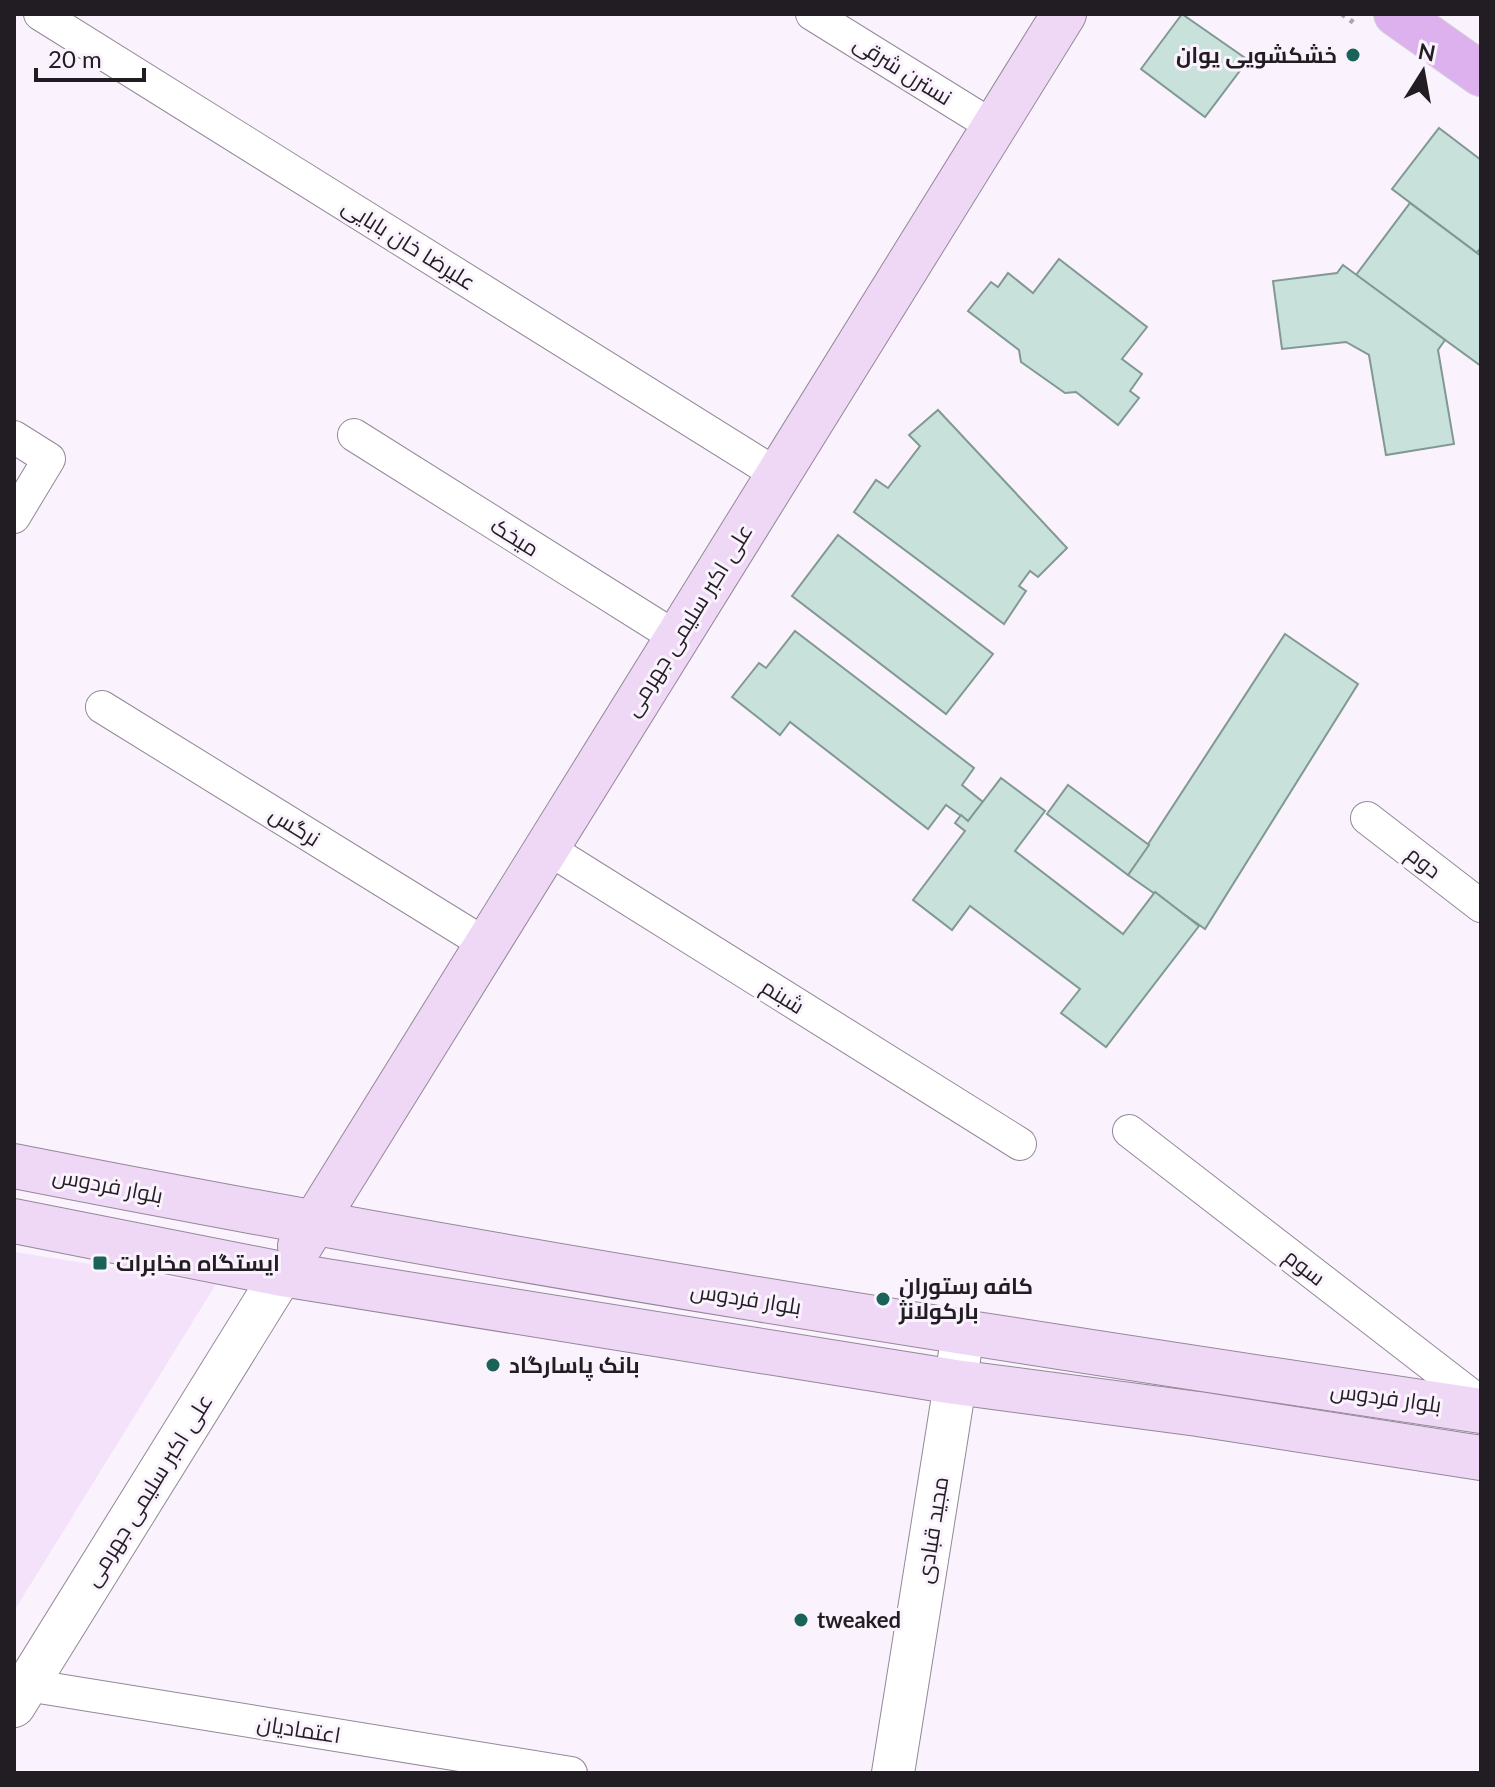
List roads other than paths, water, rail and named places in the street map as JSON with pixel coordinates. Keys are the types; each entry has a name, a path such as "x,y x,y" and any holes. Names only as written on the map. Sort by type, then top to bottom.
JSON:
{"main road":[{"name":"علی اکبر سلیمی جهرمی","path":"282,1274 1064,14"},
{"path":"1396,14 1481,74"},
{"name":"بلوار فردوس","path":"14,1166 313,1225 963,1334 1481,1411"},
{"name":"بلوار فردوس","path":"14,1221 282,1274 955,1382 1198,1414 1481,1458"}],"street":[{"name":"علیرضا خان بابایی","path":"40,14 778,475"},
{"name":"نسترن شرقی","path":"812,14 994,127"},
{"name":"میخک","path":"354,435 677,638"},
{"path":"14,437 49,459 14,517"},
{"name":"نرگس","path":"102,707 487,945"},
{"name":"دوم","path":"1367,818 1481,906"},
{"name":"شبنم","path":"547,848 1020,1144"},
{"name":"سوم","path":"1129,1131 1481,1403"},
{"name":"علی اکبر سلیمی جهرمی","path":"20,1695 282,1274"},
{"name":"مجید قبادی","path":"893,1773 963,1334"},
{"name":"اعتمادیان","path":"20,1695 571,1773"}],"place":[{"name":"خشکشویی یوان","path":"1353,55"},
{"name":"ایستگاه مخابرات","path":"100,1263"},
{"name":"کافه رستوران بارکولانژ","path":"883,1299"},
{"name":"بانک پاسارگاد","path":"493,1365"},
{"name":"tweaked","path":"801,1620"}]}
